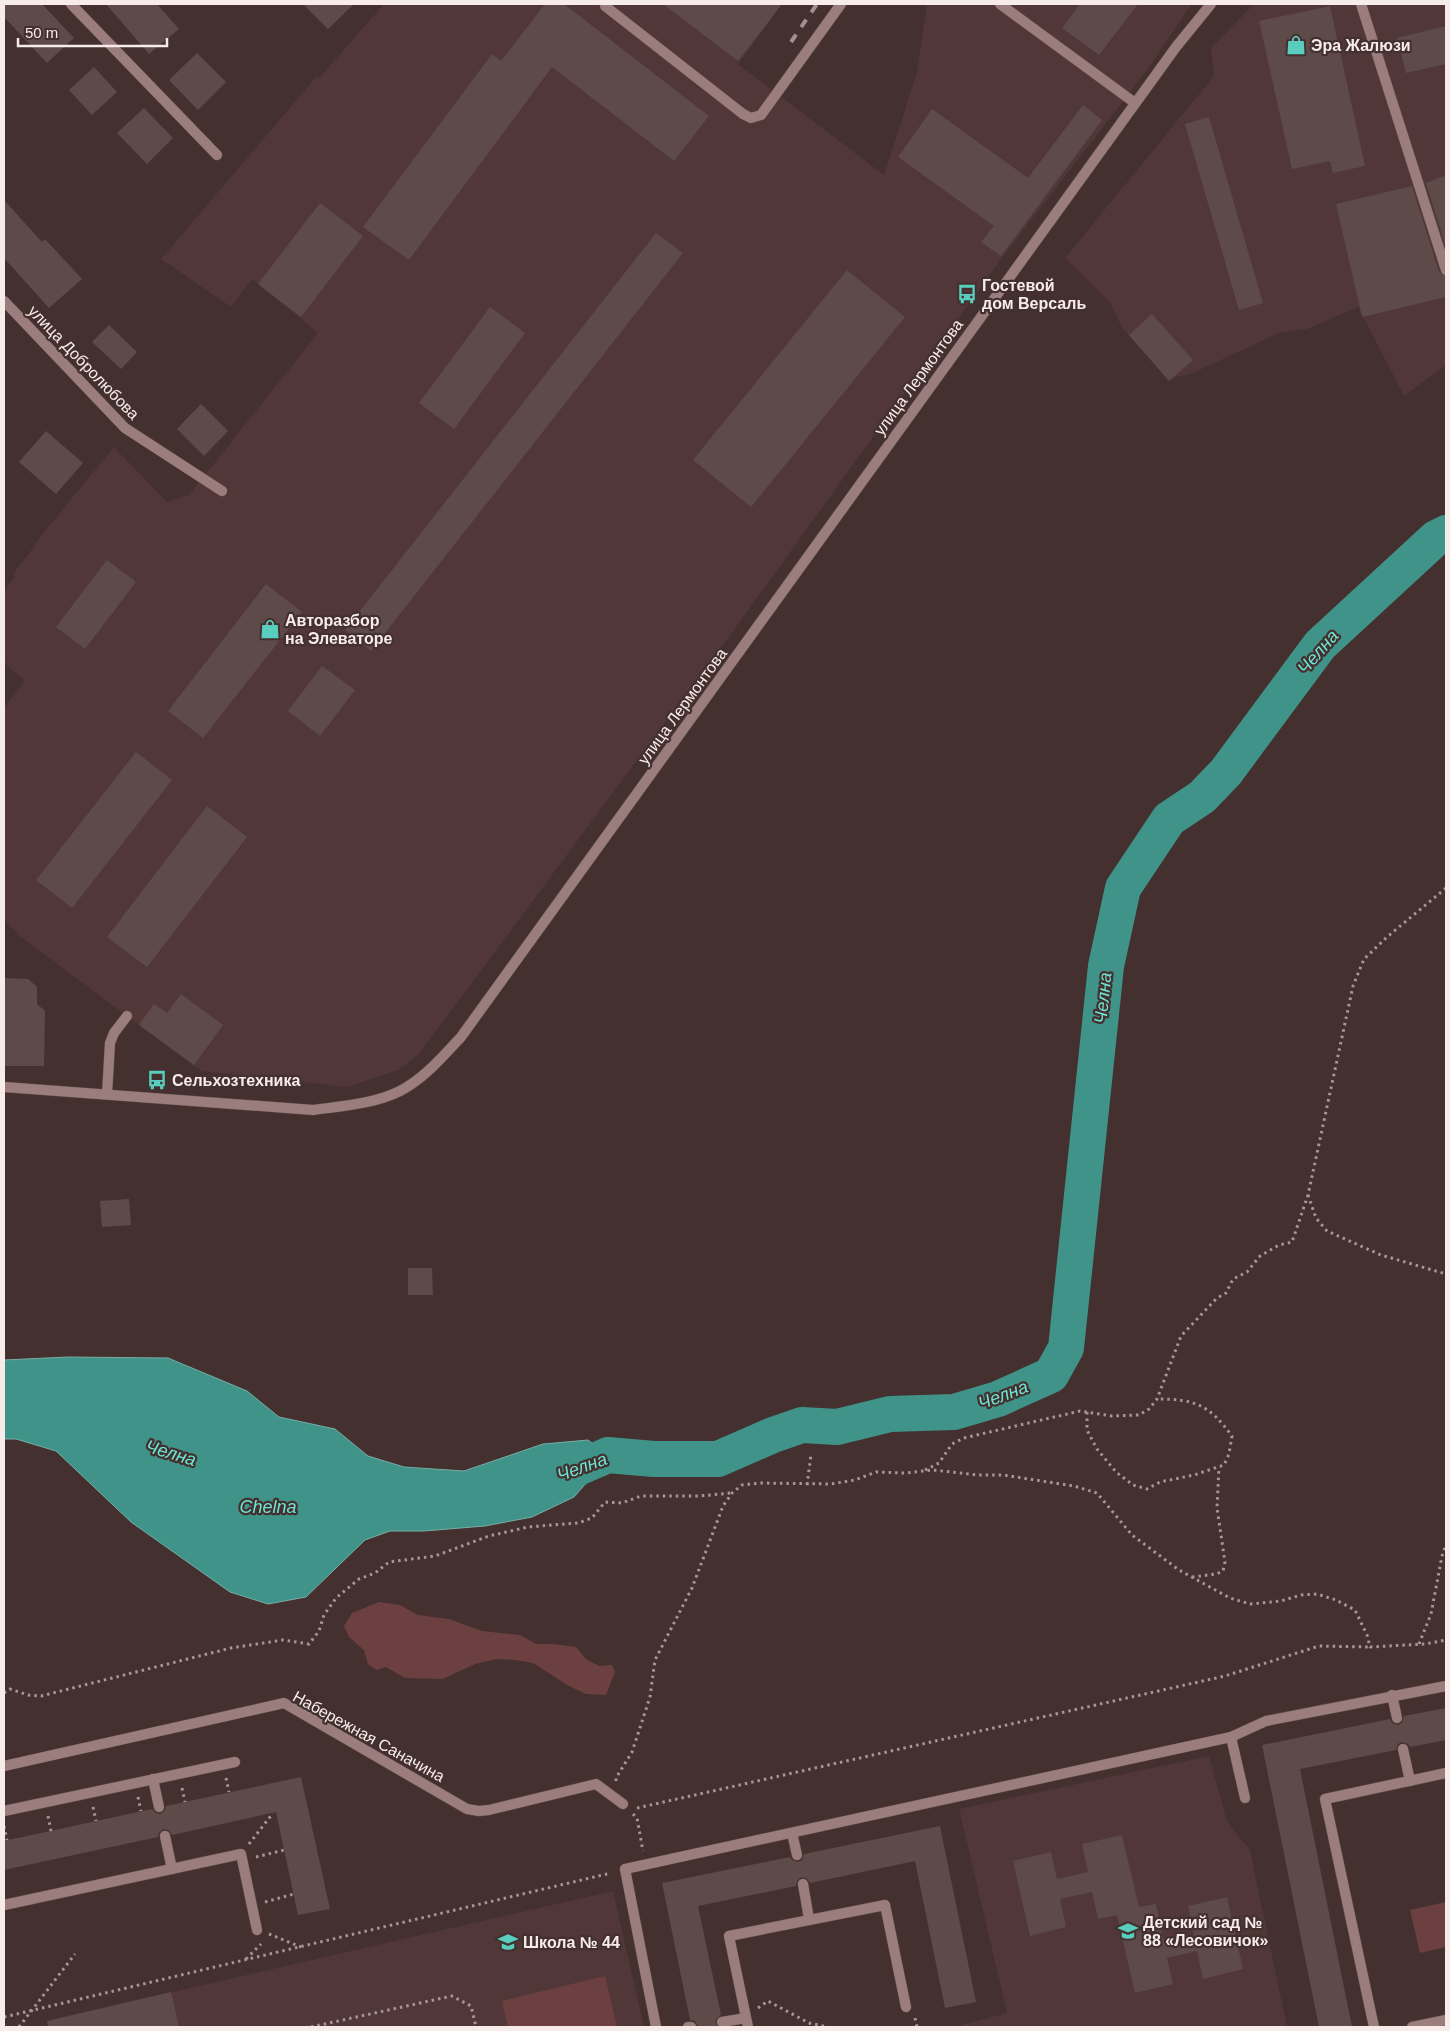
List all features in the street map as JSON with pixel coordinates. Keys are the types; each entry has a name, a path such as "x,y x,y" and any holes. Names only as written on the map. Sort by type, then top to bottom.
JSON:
{"street":[{"path":"71,4 217,155"},
{"path":"605,6 743,114 752,118 761,115 841,4"},
{"path":"1000,4 1136,103"},
{"name":"улица Лермонтова","path":"4,1086 313,1110 360,1103 400,1091 429,1071 462,1037 1176,47 1211,4"},
{"path":"1361,4 1446,270"},
{"name":"улица Добролюбова","path":"4,301 125,428 222,491"},
{"path":"107,1094 110,1043 114,1033 127,1016"},
{"path":"656,2027 625,1870 1231,1737 1266,1721 1446,1686"},
{"path":"1392,1695 1397,1718"},
{"name":"Набережная Саначина","path":"4,1766 284,1703 467,1809 490,1810 596,1784 623,1804"},
{"path":"1231,1737 1245,1798"},
{"path":"1403,1748 1410,1781"},
{"path":"4,1811 236,1762"},
{"path":"1374,2027 1325,1799 1446,1773"},
{"path":"153,1779 159,1807"},
{"path":"792,1833 797,1855"},
{"path":"166,1836 172,1869"},
{"path":"4,1905 172,1869 241,1857 257,1930"},
{"path":"802,1884 810,1919"},
{"path":"722,2022 747,2022 729,1936 885,1905 906,2007"},
{"path":"1412,2027 1446,2020"}],"path":[{"path":"924,1471 938,1463 952,1444 964,1438 1080,1411 1112,1416 1139,1415 1149,1409 1157,1399 1180,1336 1218,1298 1226,1293 1233,1279 1246,1272 1260,1256 1279,1245 1292,1242 1308,1195 1353,986 1364,959 1387,937 1446,888"},
{"path":"1308,1195 1316,1218 1327,1231 1381,1254 1446,1274"},
{"path":"1087,1412 1088,1430 1097,1449 1116,1472 1133,1485 1148,1489 1160,1482 1194,1476 1224,1466 1229,1454 1232,1436 1224,1424 1210,1410 1195,1403 1173,1399 1157,1399"},
{"path":"807,1485 811,1455"},
{"path":"1191,1577 1223,1572 1225,1562 1217,1508 1219,1468"},
{"path":"616,1778 632,1752 650,1697 655,1660 692,1588 723,1506 732,1493 742,1485 760,1483 831,1484 855,1480 876,1472 924,1471 1003,1475 1074,1486 1097,1493 1132,1535 1179,1570 1230,1598 1250,1604 1281,1601 1301,1595 1317,1594 1336,1600 1355,1610 1367,1635 1370,1647"},
{"path":"4,1693 10,1689 28,1695 41,1696 231,1648 282,1640 309,1644 318,1631 324,1615 336,1598 359,1579 375,1574 388,1562 435,1556 488,1536 528,1527 578,1523 592,1518 605,1502 622,1503 641,1496 699,1496 732,1493"},
{"path":"1419,1644 1431,1614 1442,1556 1446,1545"},
{"path":"646,1865 636,1818 629,1810 1225,1676 1319,1646 1370,1647 1419,1644 1446,1640"},
{"path":"241,1857 273,1813"},
{"path":"4,1824 7,1840"},
{"path":"241,1857 284,1850"},
{"path":"4,2017 625,1870"},
{"path":"252,1905 294,1894"},
{"path":"257,1930 302,1947"},
{"path":"245,1960 270,1935"},
{"path":"19,2027 75,1954"},
{"path":"311,2027 452,1996 471,2006 476,2027"},
{"path":"747,2022 768,2001 809,2023 828,2027"}],"shaded area":[{"path":"384,4 756,4 773,17 738,64 884,175 917,72 927,4 1192,4 1147,70 1002,258 734,630 419,1054 398,1070 347,1087 201,1071 21,937 4,920 4,708 25,681 4,663 4,590 15,577 13,574 35,543 114,447 167,502 189,495 318,333 252,279 231,307 161,259 317,76 320,77"},
{"path":"1254,4 1446,4 1446,365 1404,396 1358,307 1307,329 1279,333 1193,373 1168,379 1122,328 1110,302 1065,258 1214,76 1211,48"},
{"path":"379,1602 400,1605 418,1615 449,1619 482,1631 520,1635 536,1644 576,1647 586,1659 599,1666 612,1665 615,1672 606,1695 586,1694 569,1686 533,1663 515,1660 497,1659 475,1664 443,1679 405,1678 386,1667 376,1670 368,1664 364,1650 349,1637 344,1626 352,1613"},
{"name":"Детский сад № 88 «Лесовичок»","path":"1209,1756 1227,1821 1250,1850 1287,2027 954,2027 1007,2013 959,1809"},
{"name":"Школа № 44","path":"613,1891 644,2027 112,2027 107,2007"},
{"path":"1446,1902 1446,1947 1420,1953 1410,1910"},
{"path":"605,1976 617,2027 508,2027 502,2001"}],"water":[{"name":"Chelna","path":"68,1357 168,1358 247,1391 279,1417 335,1429 368,1456 404,1467 464,1471 543,1444 588,1440 608,1455 574,1497 532,1517 485,1526 424,1531 390,1531 365,1540 306,1597 268,1604 230,1592 131,1522 56,1451 16,1439 4,1439 4,1360"}],"building":[{"path":"4,4 42,4 74,38 47,63 4,17"},
{"path":"106,4 157,4 179,29 149,54"},
{"path":"303,4 354,4 328,29"},
{"path":"545,4 564,4 709,116 674,161 552,67 409,260 363,227 492,54 501,61"},
{"path":"663,4 782,4 738,61"},
{"path":"1080,4 1138,4 1099,55 1062,28"},
{"path":"1330,6 1365,166 1333,173 1330,161 1292,169 1259,21"},
{"path":"1446,26 1446,64 1406,73 1397,38"},
{"path":"197,53 226,82 198,110 169,80"},
{"path":"94,67 117,92 92,115 69,90"},
{"path":"1083,105 1102,120 1001,256 981,242 994,226 898,157 932,109 1028,178"},
{"path":"144,108 173,138 147,164 117,133"},
{"path":"1209,117 1263,303 1239,310 1185,124"},
{"path":"1446,175 1446,248 1426,183"},
{"path":"1412,186 1439,272 1446,277 1446,297 1362,317 1336,204"},
{"path":"4,200 42,242 45,239 82,279 49,308 4,258"},
{"path":"320,203 363,236 301,317 258,284"},
{"path":"656,233 683,253 371,651 345,630"},
{"path":"847,270 905,317 751,507 693,460"},
{"path":"490,307 525,333 454,429 419,403"},
{"path":"1152,314 1193,360 1169,381 1129,335"},
{"path":"109,325 137,352 121,369 92,342"},
{"path":"201,404 228,431 204,456 177,429"},
{"path":"46,431 83,463 56,494 19,462"},
{"path":"107,560 136,582 85,649 56,627"},
{"path":"266,584 302,612 203,738 168,711"},
{"path":"322,666 355,690 320,736 288,711"},
{"path":"136,752 172,780 72,908 36,880"},
{"path":"207,806 247,837 147,967 107,937"},
{"path":"4,978 28,979 37,987 37,1004 45,1011 44,1066 4,1066"},
{"path":"181,994 223,1025 194,1065 139,1025 154,1004 167,1013"},
{"path":"129,1199 131,1225 102,1227 100,1201"},
{"path":"408,1268 432,1268 433,1295 408,1295"},
{"path":"1446,1708 1446,1740 1410,1747 1402,1742 1398,1744 1396,1750 1300,1769 1352,2027 1319,2027 1262,1745 1390,1719 1392,1723 1398,1725 1402,1723 1404,1716"},
{"path":"301,1777 330,1909 298,1915 276,1812 172,1835 168,1830 163,1829 158,1837 4,1870 4,1841 152,1809 156,1813 161,1814 166,1806"},
{"path":"940,1826 976,2002 945,2008 915,1861 810,1883 806,1878 801,1877 797,1881 796,1886 698,1906 721,2015 715,2020 718,2027 698,2027 695,2021 690,2020 662,1883 790,1857 798,1862 802,1860 804,1854"},
{"path":"1122,1835 1139,1907 1156,1904 1164,1942 1194,1935 1188,1906 1227,1897 1243,1969 1203,1979 1197,1951 1167,1958 1173,1984 1135,1993 1117,1915 1098,1919 1092,1892 1060,1899 1066,1927 1030,1936 1013,1861 1051,1852 1057,1879 1088,1872 1082,1844"},
{"path":"171,1992 179,2027 48,2027 47,2021"}],"waterway":[{"name":"Челна","path":"564,1474 608,1455 654,1459 718,1459 773,1435 802,1425 837,1427 890,1414 954,1412 998,1399 1051,1375 1066,1348 1106,966 1123,888 1169,819 1202,797 1226,772 1320,645 1436,538 1446,533"}],"railway":[{"path":"791,42 817,4"}],"place":[{"name":"Эра Жалюзи","path":"1296,45"},
{"name":"Гостевой дом Версаль","path":"967,294"},
{"name":"Авторазбор на Элеваторе","path":"270,629"},
{"name":"Сельхозтехника","path":"157,1080"},
{"name":"Детский сад № 88 «Лесовичок»","path":"1128,1931"},
{"name":"Школа № 44","path":"508,1942"}]}
